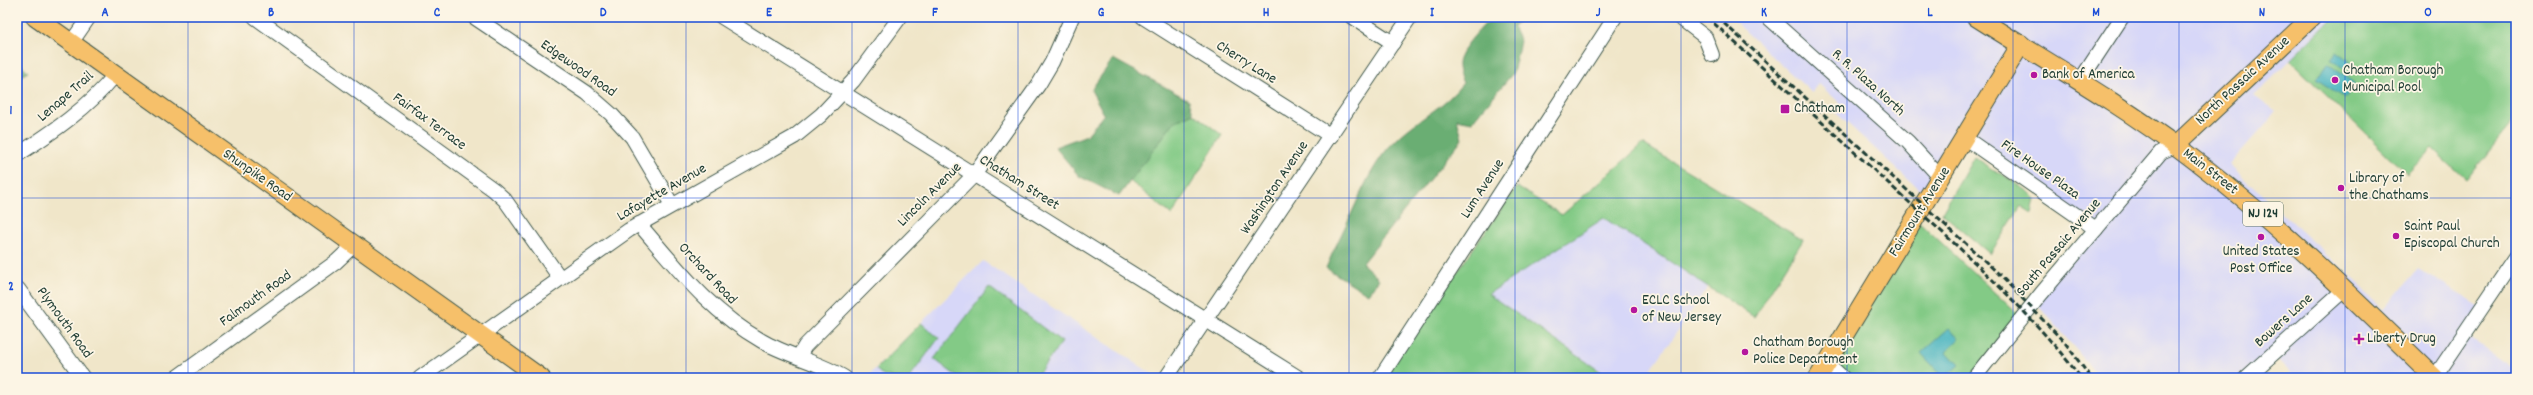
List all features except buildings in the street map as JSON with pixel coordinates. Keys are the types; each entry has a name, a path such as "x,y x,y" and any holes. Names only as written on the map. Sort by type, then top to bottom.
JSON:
{"main road":[{"name":"Shunpike Road","path":"35,17 540,378"},
{"name":"North Passaic Avenue","path":"2175,146 2312,17"},
{"name":"Main Street","path":"1985,19 2080,81 2175,146 2264,215 2344,289 2435,378"},
{"name":"Fairmount Avenue","path":"1818,378 2022,44"}],"street":[{"path":"71,43 89,17"},
{"name":"Fairfax Terrace","path":"255,17 506,200 560,278"},
{"name":"Edgewood Road","path":"474,17 587,93 611,114 632,137 672,205"},
{"name":"Chatham Street","path":"722,17 1300,378"},
{"name":"Lafayette Avenue","path":"420,378 480,334 639,224 794,137 821,115 842,93 900,17"},
{"name":"Lincoln Avenue","path":"799,356 805,346 974,175 1039,84 1052,62 1072,17"},
{"name":"Cherry Lane","path":"1144,17 1330,136"},
{"path":"1353,17 1393,43"},
{"name":"Washington Avenue","path":"1166,378 1410,17"},
{"name":"Lum Avenue","path":"1380,378 1615,17"},
{"path":"1679,17 1705,38 1712,55"},
{"name":"R. R. Plaza North","path":"1768,17 1908,142 1941,178"},
{"path":"2080,81 2122,17"},
{"name":"Lenape Trail","path":"17,155 51,134 93,99 115,74"},
{"name":"Fire House Plaza","path":"1965,138 2096,229"},
{"name":"South Passaic Avenue","path":"1974,378 2041,294 2161,152 2175,146"},
{"name":"Orchard Road","path":"639,224 702,297 722,315 764,342 799,356 845,378"},
{"name":"Falmouth Road","path":"176,378 336,262 354,244"},
{"path":"2435,378 2516,256"},
{"name":"Plymouth Road","path":"18,289 83,378"},
{"name":"Bowers Lane","path":"2246,378 2344,289"},
{"path":"1827,363 1843,378"}],"shaded area":[{"path":"1730,17 2334,17 2254,96 2276,112 2229,165 2355,280 2383,310 2418,269 2482,308 2467,336 2516,370 2516,378 2296,378 2271,353 2242,378 2100,378 2035,301 2096,229 1958,133 1923,193 1834,111 1840,103 1819,84 1812,93"},
{"path":"1643,144 1803,240 1754,317 1708,287 1645,378 1382,378 1517,187 1562,215"},
{"path":"983,261 1158,378 866,378"}],"green space":[{"path":"1492,17 1523,17 1513,27 1520,41 1513,73 1472,122 1457,119 1462,139 1362,263 1379,279 1368,294 1326,268 1332,253 1367,181 1383,154 1406,131 1448,99 1463,83 1458,68 1459,59 1469,42"},
{"path":"2334,17 2516,17 2516,121 2514,120 2466,180 2432,148 2407,174 2290,60"},
{"path":"17,59 28,72 17,78"},
{"path":"1113,59 1189,100 1193,113 1174,122 1119,196 1079,176 1055,147 1087,135 1104,114 1091,90"},
{"path":"1193,113 1222,135 1172,215 1130,181 1174,122"},
{"path":"1643,144 1803,240 1754,317 1604,218 1488,294 1610,378 1382,378 1517,187 1562,215"},
{"path":"1974,157 2026,190 2035,199 2032,213 2021,206 1990,254 1942,213"},
{"path":"1916,219 2023,319 1974,378 1842,378 1828,362"},
{"path":"989,287 1062,342 1035,378 959,378 934,359"},
{"path":"921,323 939,338 909,378 891,377 883,375 879,372 876,369"}],"water":[{"path":"2337,51 2349,60 2349,67 2343,68 2331,59"},
{"name":"Chatham Borough Municipal Pool","path":"2327,63 2355,84 2345,98 2316,79"},
{"path":"1949,328 1959,339 1946,351 1959,365 1944,378 1921,353"}],"railway":[{"path":"1707,17 1978,265 2042,331 2081,378"},
{"path":"1717,17 1998,273 2066,344 2091,378"}],"place":[{"name":"Bank of America","path":"2034,75"},
{"name":"Chatham Borough Municipal Pool","path":"2335,80"},
{"name":"Chatham","path":"1785,109"},
{"name":"Library of the Chathams","path":"2341,188"},
{"name":"Saint Paul Episcopal Church","path":"2396,236"},
{"name":"United States Post Office","path":"2261,237"},
{"name":"ECLC School of New Jersey","path":"1634,310"},
{"name":"Liberty Drug","path":"2359,339"},
{"name":"Chatham Borough Police Department","path":"1745,352"}]}
